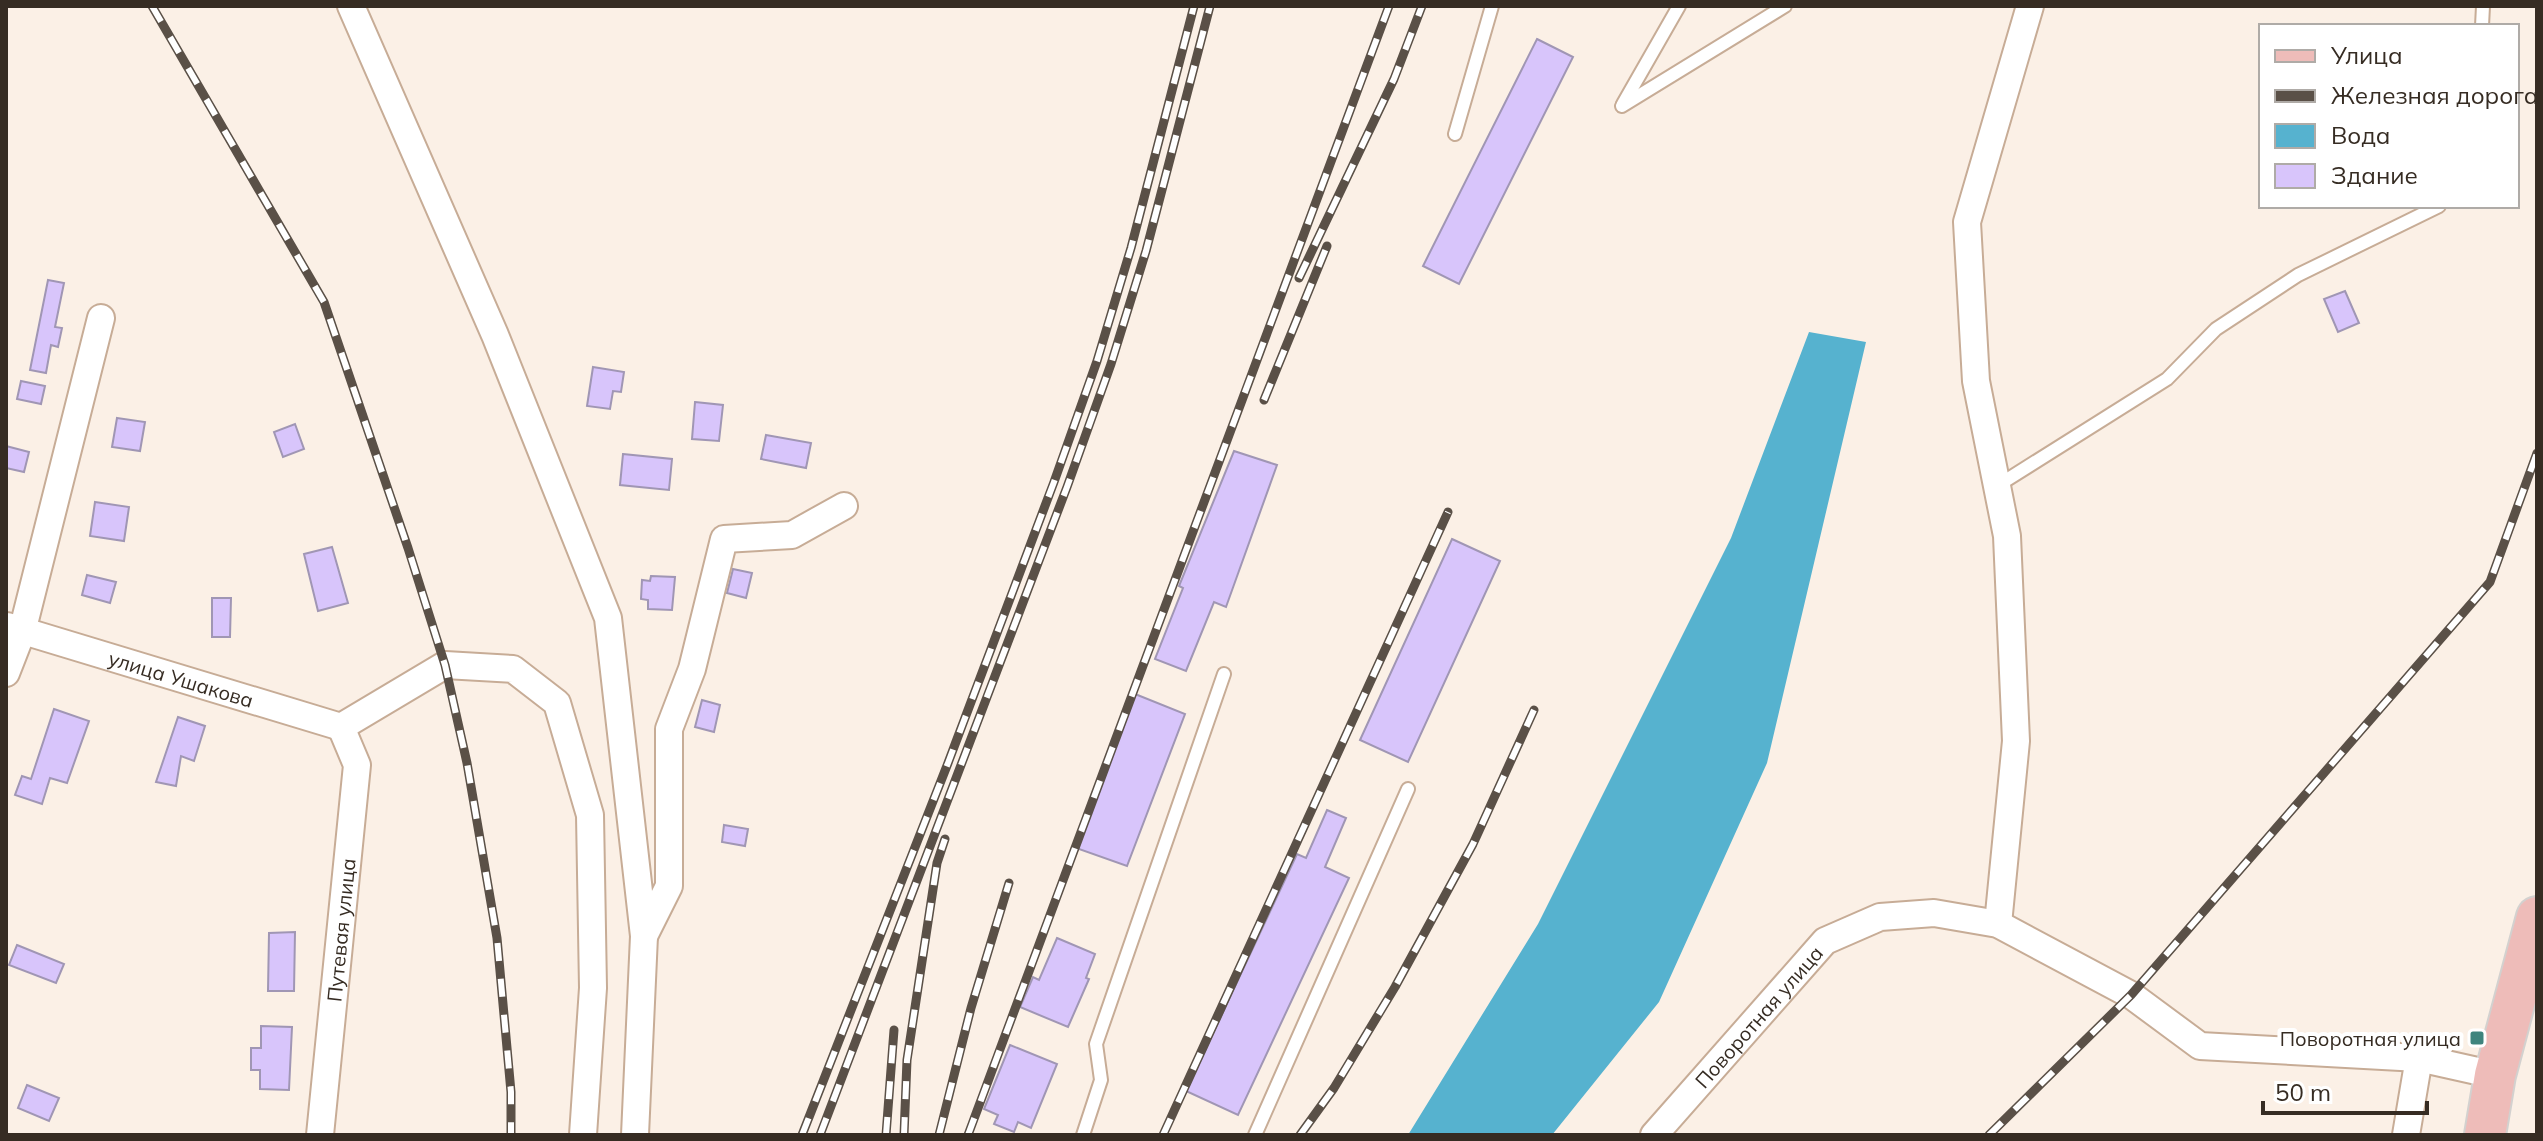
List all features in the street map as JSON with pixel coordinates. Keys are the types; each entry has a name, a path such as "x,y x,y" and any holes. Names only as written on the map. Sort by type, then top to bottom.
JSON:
{"main road":[{"path":"2485,1135 2495,1075 2535,931"}],"street":[{"path":"351,6 495,335 608,618 644,936 635,1135"},
{"path":"1998,924 2016,741 2007,536 1976,381 1967,222 2030,6"},
{"path":"6,673 14,629 101,318"},
{"path":"644,936 669,886 669,729 692,669 724,539 792,535 844,506"},
{"name":"улица Ушакова","path":"14,629 341,727"},
{"path":"341,727 445,665 513,669 557,703 590,815 593,988 583,1135"},
{"name":"Путевая улица","path":"320,1135 357,765 341,727"},
{"name":"Поворотная улица","path":"1654,1135 1825,941 1880,917 1934,913 1998,924 2131,995 2200,1046 2419,1058 2495,1075"},
{"path":"2406,1135 2419,1058"}],"lane":[{"path":"1455,134 1492,6"},
{"path":"1679,6 1622,106 1785,6"},
{"path":"1997,486 2167,379 2216,329 2298,275 2435,208"},
{"path":"1083,1135 1101,1080 1096,1044 1224,674"},
{"path":"1255,1135 1408,789"}],"water":[{"path":"1809,332 1866,342 1767,763 1659,1002 1552,1135 1408,1135 1538,924 1731,538"}],"building":[{"path":"1537,39 1573,57 1459,284 1423,266"},
{"path":"48,280 64,283 55,327 62,328 58,347 51,345 46,373 30,370"},
{"path":"2345,291 2359,323 2338,332 2324,299"},
{"path":"593,367 624,372 621,392 613,391 610,409 587,406"},
{"path":"21,381 45,386 41,404 17,399"},
{"path":"695,402 723,405 719,441 692,439"},
{"path":"117,418 145,422 140,451 112,447"},
{"path":"295,424 304,449 283,457 274,432"},
{"path":"766,435 811,443 806,468 761,459"},
{"path":"6,446 29,452 24,472 6,468"},
{"path":"1234,451 1277,465 1226,607 1214,602 1186,671 1155,659 1183,588 1179,586"},
{"path":"623,454 672,459 669,490 620,485"},
{"path":"95,502 129,507 124,541 90,536"},
{"path":"1452,539 1500,561 1408,762 1360,740"},
{"path":"332,547 348,603 318,611 304,554"},
{"path":"733,569 752,573 746,598 727,593"},
{"path":"87,575 116,582 110,603 82,595"},
{"path":"651,576 675,577 672,610 648,609 648,600 641,599 642,580 650,581"},
{"path":"212,598 231,598 230,637 212,637"},
{"path":"1135,694 1185,714 1127,866 1076,848"},
{"path":"702,700 720,705 714,732 695,727"},
{"path":"54,709 89,721 67,783 50,778 42,804 15,795 22,776 31,779"},
{"path":"178,717 205,726 194,761 181,756 176,786 156,782"},
{"path":"1327,810 1346,818 1325,867 1349,878 1238,1115 1186,1091 1297,854 1306,858"},
{"path":"724,825 748,829 745,846 722,842"},
{"path":"295,932 294,991 268,991 269,933"},
{"path":"1057,938 1095,954 1086,978 1089,979 1068,1027 1020,1007 1033,977 1039,980"},
{"path":"17,945 64,964 56,983 9,965"},
{"path":"261,1026 292,1027 289,1090 260,1089 260,1070 251,1070 251,1048 261,1048"},
{"path":"1010,1045 1057,1064 1031,1128 1018,1122 1014,1132 994,1124 998,1115 984,1109"},
{"path":"27,1085 59,1098 49,1121 18,1108"}],"railway":[{"path":"152,6 324,302 408,548 445,665 467,763 497,938 511,1092 511,1135"},
{"path":"802,1135 948,763 1097,361 1131,248 1194,6"},
{"path":"820,1135 1111,364 1146,251 1210,6"},
{"path":"968,1135 1389,6"},
{"path":"1299,278 1394,79 1422,6"},
{"path":"1264,400 1327,246"},
{"path":"1989,1135 2131,995 2490,582 2537,453"},
{"path":"1163,1135 1448,512"},
{"path":"1300,1135 1334,1088 1395,987 1473,844 1534,710"},
{"path":"904,1135 907,1060 937,863 945,839"},
{"path":"939,1135 971,1008 1009,883"},
{"path":"886,1135 894,1030"}],"place":[{"name":"Поворотная улица","path":"2477,1038"}]}
